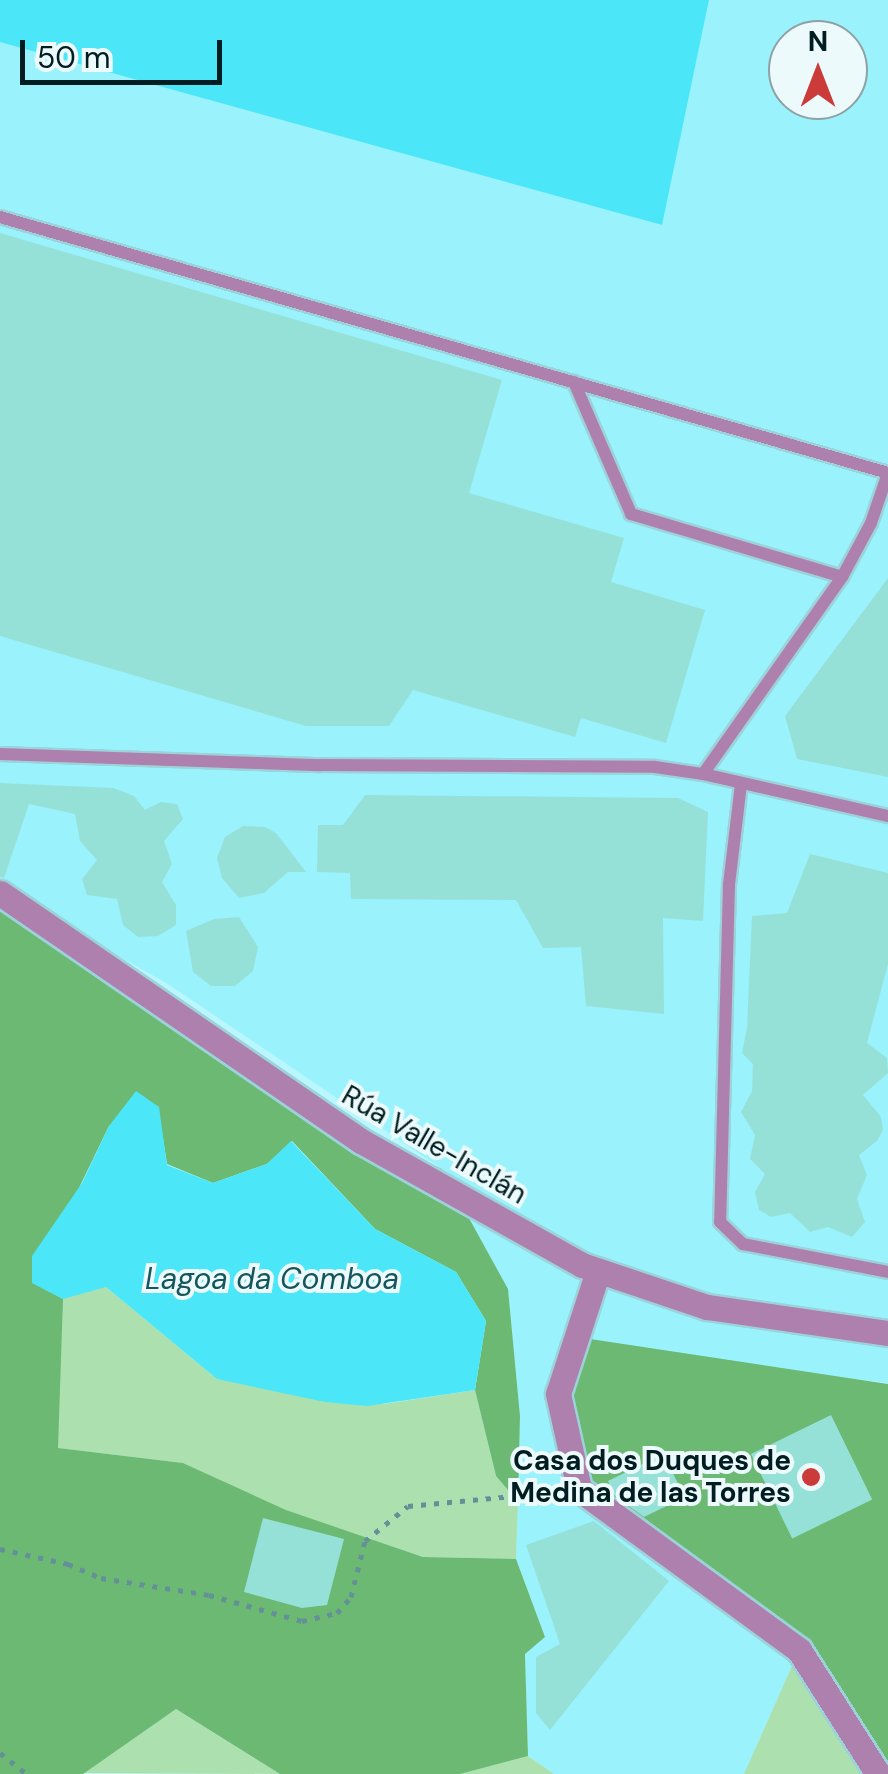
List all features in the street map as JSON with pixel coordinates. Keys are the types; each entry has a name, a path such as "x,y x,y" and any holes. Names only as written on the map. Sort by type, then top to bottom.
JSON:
{"street":[{"name":"Rúa Valle-Inclán","path":"0,892 361,1142 598,1270 707,1307 888,1333"},
{"path":"598,1270 558,1394 579,1489 799,1650 878,1774"}],"lane":[{"path":"0,217 888,473 871,523 842,577 703,774"},
{"path":"574,382 631,514 842,577"},
{"path":"0,754 320,765 655,767 703,774 888,816"},
{"path":"742,784 729,884 720,1222 743,1244 888,1272"}],"path":[{"path":"0,1549 68,1564 100,1578 209,1594 302,1621 336,1613 351,1597 365,1541 408,1506 579,1489"},
{"path":"0,1752 27,1774"}],"shaded area":[{"path":"709,0 888,0 888,1383 718,1362 799,1650 744,1774 554,1774 528,1756 525,1653 545,1637 516,1559 520,1416 508,1289 442,1169 168,984 0,889 0,33 661,225"}],"green space":[{"path":"0,895 320,1113 442,1169 508,1289 520,1416 518,1502 496,1476 475,1390 486,1321 456,1272 375,1229 292,1141 267,1164 213,1183 167,1164 158,1107 109,1126 33,1283 63,1299 58,1448 183,1463 286,1510 423,1557 516,1559 545,1637 525,1654 528,1756 460,1774 280,1774 176,1709 83,1774 0,1774"},
{"path":"106,1287 217,1379 384,1404 475,1390 496,1476 518,1502 516,1559 423,1557 285,1510 183,1463 57,1448 49,1291"},
{"path":"577,1337 888,1384 888,1774 767,1626 579,1489 558,1394"},
{"path":"799,1650 878,1774 744,1774"},
{"path":"176,1709 280,1774 82,1773"},
{"path":"527,1756 554,1774 460,1774"}],"water":[{"path":"0,0 709,0 662,225 0,42"},
{"name":"Lagoa da Comboa","path":"136,1091 159,1107 167,1165 213,1183 267,1164 291,1141 375,1229 456,1272 486,1321 475,1390 367,1406 325,1402 217,1379 106,1287 63,1299 32,1283 32,1256 82,1183 109,1126"}],"building":[{"path":"0,233 502,380 469,493 624,538 611,582 705,610 666,743 581,718 575,737 413,690 389,726 306,726 0,636"},
{"path":"888,578 888,777 797,759 785,716"},
{"path":"0,783 113,788 134,796 145,810 161,802 177,804 183,819 164,841 172,864 162,882 176,905 176,925 158,936 138,937 123,925 117,899 87,895 82,879 97,860 80,841 75,814 29,804 4,878 0,877"},
{"path":"365,795 678,798 708,812 703,921 663,918 664,1014 586,1006 581,947 543,948 516,900 351,899 350,873 317,872 318,825 343,825"},
{"path":"243,826 265,827 276,833 306,872 288,872 264,893 239,898 222,878 217,858 225,837"},
{"path":"810,854 888,873 888,964 867,1043 887,1058 888,1073 863,1095 881,1117 883,1130 877,1141 859,1155 867,1175 857,1199 865,1222 852,1237 828,1227 810,1232 790,1213 771,1217 759,1210 755,1192 765,1174 750,1159 755,1135 741,1112 752,1091 753,1064 742,1053 747,1028 752,916 787,913"},
{"path":"239,917 258,947 253,971 235,986 211,986 193,972 186,931 214,919"},
{"name":"Casa dos Duques de Medina de las Torres","path":"831,1415 872,1499 792,1539 751,1454"},
{"path":"663,1454 685,1497 644,1517 614,1495 608,1481"},
{"path":"263,1518 344,1539 327,1605 302,1608 244,1592"},
{"path":"594,1521 669,1581 550,1730 536,1713 536,1657 560,1644 526,1545"}],"place":[{"name":"Casa dos Duques de Medina de las Torres","path":"811,1477"}]}
